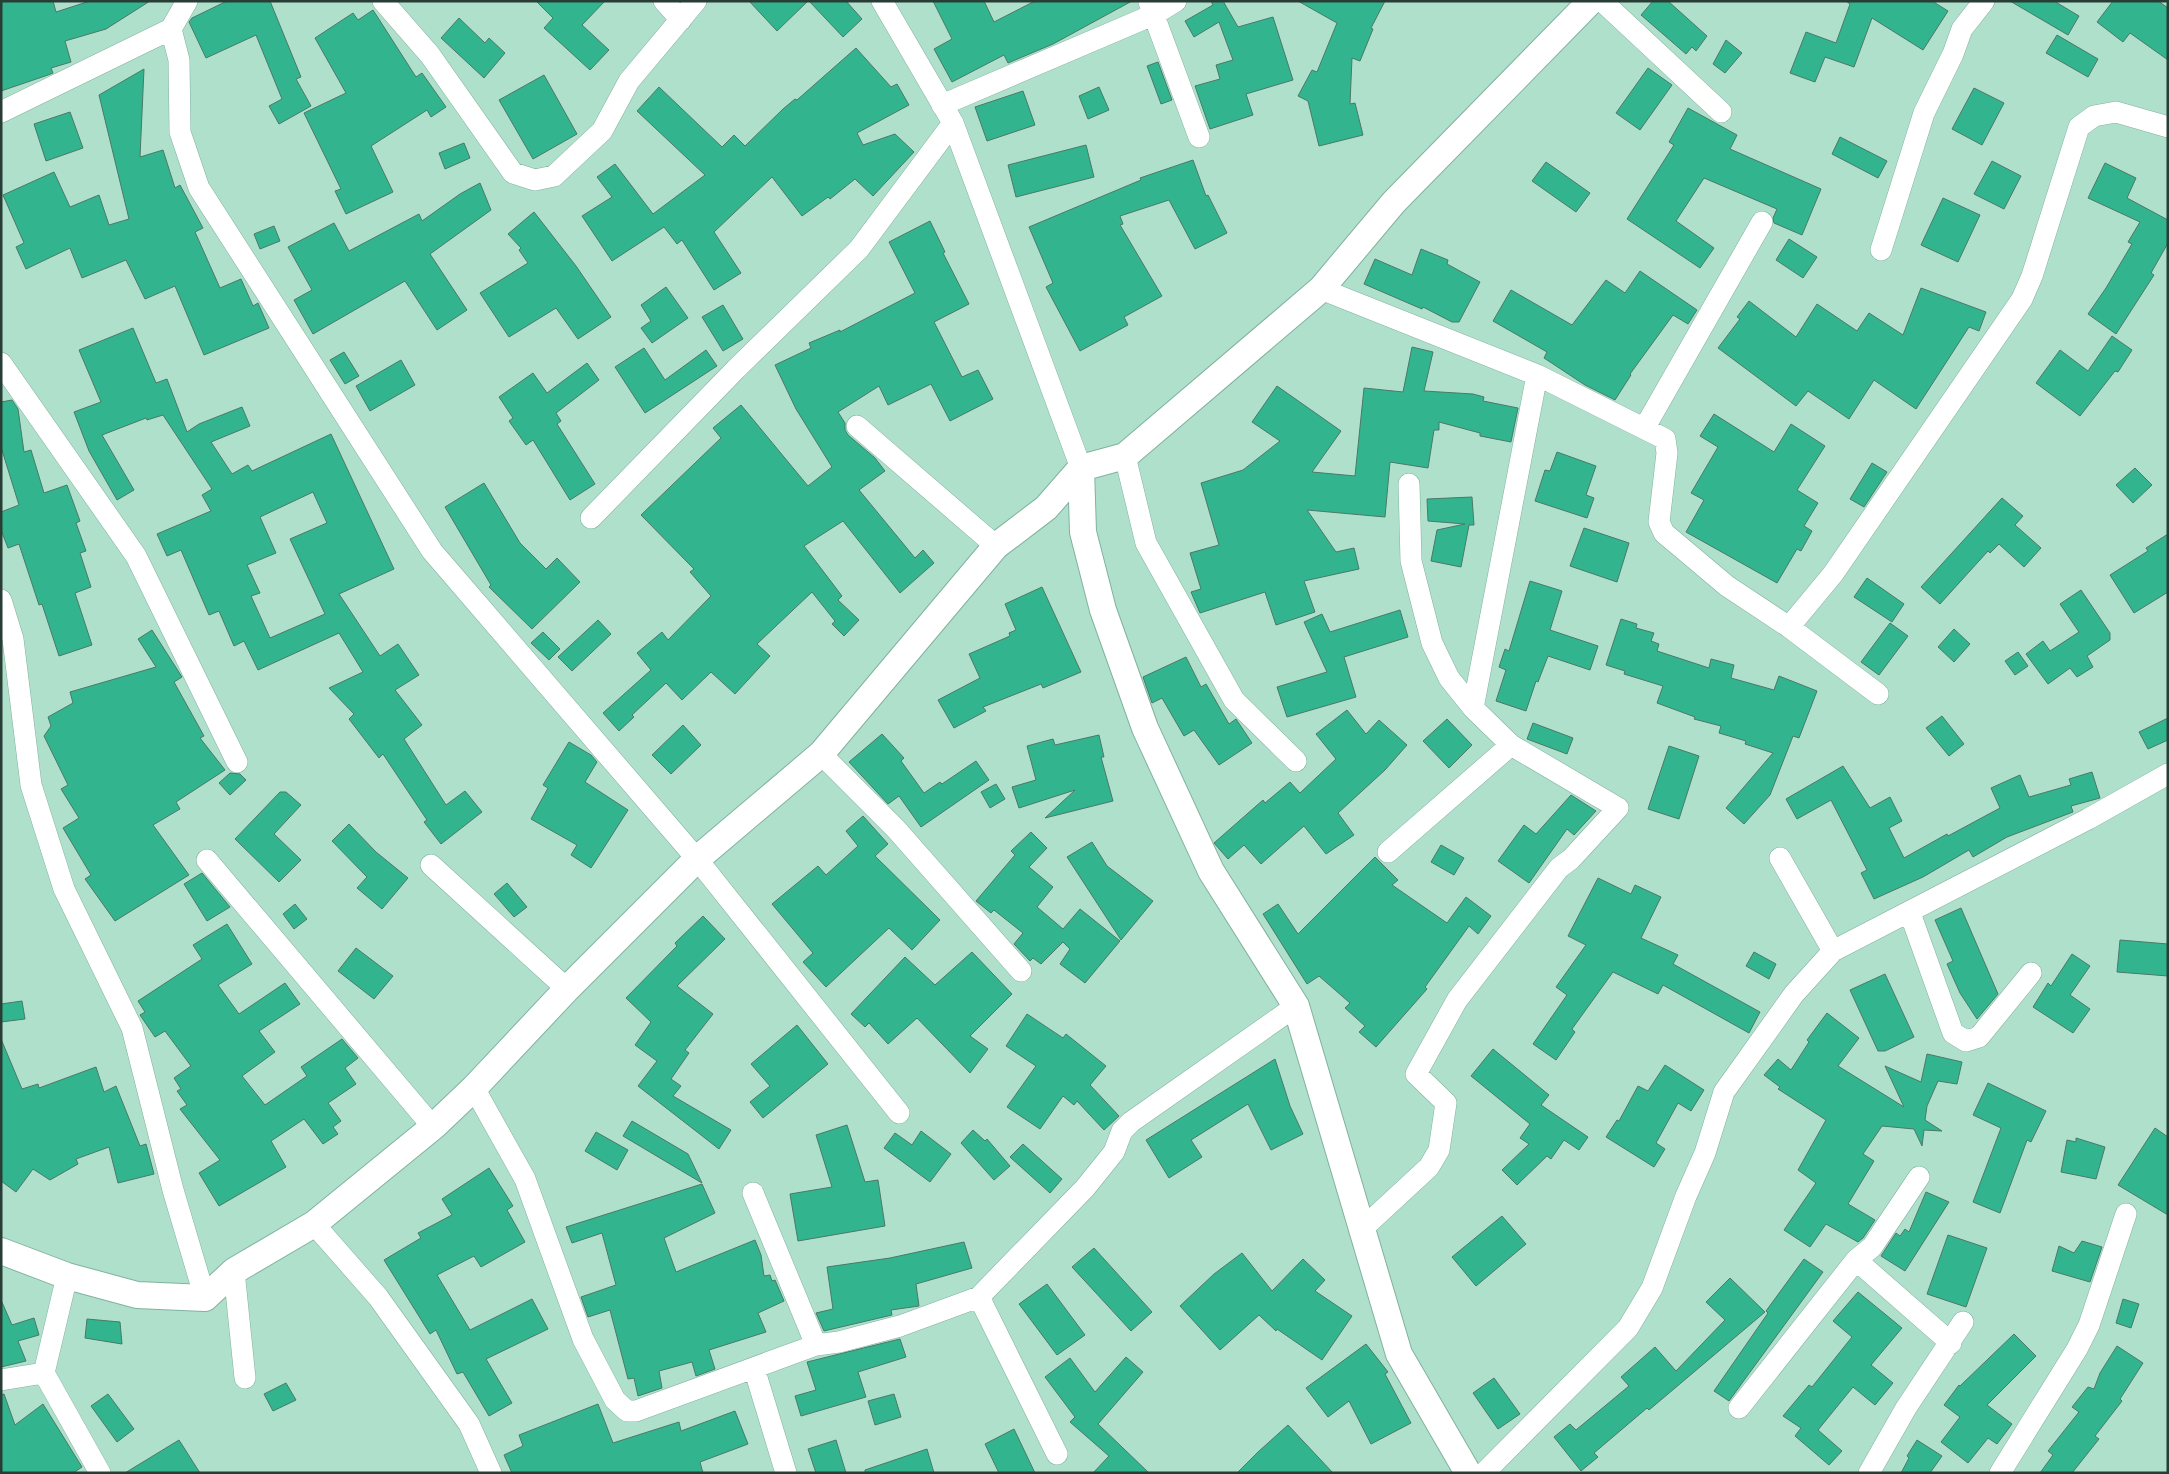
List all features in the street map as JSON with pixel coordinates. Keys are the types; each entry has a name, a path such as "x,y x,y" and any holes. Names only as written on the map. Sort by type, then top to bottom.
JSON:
{"street":[{"path":"1,112 171,29 186,1"},
{"path":"383,1 430,55 513,172 535,180 554,176 602,131 629,81 696,1"},
{"path":"664,1 681,20"},
{"path":"882,1 948,114 1081,468 1083,532 1103,610 1146,728 1211,871 1296,1006 1399,1354 1468,1473"},
{"path":"590,518 736,369 859,250 948,114 1152,8 1176,1"},
{"path":"1,1251 67,1276 137,1295 205,1298 234,1271 314,1224 433,1127 474,1088 566,989 697,859 821,754 996,546 1046,508 1081,468 1125,456 1321,289 1394,202 1591,1"},
{"path":"1602,1 1721,112"},
{"path":"1881,250 1924,113 1953,54 1962,29 1984,1"},
{"path":"1152,8 1199,138"},
{"path":"171,29 179,60 180,132 199,188 432,551 697,859 899,1113"},
{"path":"1789,627 1833,574 2022,299 2032,276 2078,128 2094,116 2116,112 2168,127"},
{"path":"1645,427 1762,222"},
{"path":"1321,289 1537,375 1645,427 1665,439 1667,453 1659,522 1664,533 1727,586 1789,627 1878,694"},
{"path":"1,363 136,556 237,762"},
{"path":"1473,708 1537,375"},
{"path":"857,426 996,546"},
{"path":"1125,456 1146,543 1234,700 1296,761"},
{"path":"1362,1229 1429,1167 1440,1150 1446,1102 1416,1074 1457,1000 1559,868 1571,859 1618,808 1510,745 1473,708 1449,678 1432,643 1411,561 1409,484"},
{"path":"1,600 13,640 31,785 64,889 132,1028 174,1190 205,1298"},
{"path":"1388,852 1510,745"},
{"path":"821,754 896,829 1021,971"},
{"path":"1484,1473 1622,1334 1643,1306 1652,1288 1686,1196 1705,1153 1724,1092 1794,994 1833,952 1910,913 2168,774"},
{"path":"1780,858 1833,952"},
{"path":"208,860 433,1127"},
{"path":"431,864 566,989"},
{"path":"1910,913 1953,1033 1966,1041 1980,1037 2031,973"},
{"path":"474,1088 525,1179 583,1339 615,1400 627,1411 636,1411 816,1345 840,1342 900,1326 979,1297 1085,1188 1114,1152 1122,1131 1131,1122 1296,1006"},
{"path":"1738,1408 1856,1260 1872,1247 1919,1177"},
{"path":"753,1193 816,1345"},
{"path":"2000,1473 2090,1325 2126,1214"},
{"path":"314,1224 378,1298 469,1424 491,1473"},
{"path":"1856,1260 1951,1343"},
{"path":"234,1271 245,1378"},
{"path":"67,1276 44,1373 100,1473"},
{"path":"979,1297 1057,1454"},
{"path":"1869,1473 1906,1408 1951,1343 1963,1322"},
{"path":"754,1368 786,1473"},
{"path":"1,1380 44,1373"}],"building":[{"path":"1,1 53,1 56,12 90,1 150,1 106,29 65,41 71,62 51,68 53,73 1,91"},
{"path":"227,1 270,1 301,77 296,79 311,106 279,124 269,106 282,99 256,35 206,58 189,22 192,18"},
{"path":"536,1 605,1 582,25 609,50 590,70 544,28 553,18"},
{"path":"749,1 808,1 777,31"},
{"path":"809,1 846,1 862,19 843,37"},
{"path":"933,1 984,1 994,22 1035,1 1132,1 1053,44 1008,63 1004,55 952,82 934,49 952,39"},
{"path":"1211,1 1223,1 1238,27 1273,17 1293,80 1246,94 1253,115 1210,129 1195,86 1220,79 1216,65 1233,60 1219,22 1194,37 1185,21 1213,5"},
{"path":"1298,1 1385,1 1371,28 1373,29 1360,61 1352,58 1350,104 1355,103 1363,135 1319,146 1308,101 1298,96 1312,70 1317,72 1337,23"},
{"path":"1653,1 1668,1 1707,36 1696,51 1692,47 1686,54 1641,15"},
{"path":"1846,1 1932,1 1948,11 1923,50 1872,18 1854,67 1825,57 1815,82 1790,73 1806,32 1836,43 1850,4"},
{"path":"2010,1 2054,1 2079,16 2068,35"},
{"path":"2113,1 2158,1 2168,8 2168,60 2130,33 2123,42 2097,22"},
{"path":"373,10 416,77 422,73 446,107 431,117 427,110 371,146 393,192 346,214 335,191 341,189 304,113 346,93 315,38 353,13 358,20"},
{"path":"459,18 485,43 489,38 505,53 484,78 441,38"},
{"path":"2057,35 2098,59 2088,77 2046,53"},
{"path":"1726,40 1742,53 1725,73 1713,64"},
{"path":"856,48 891,87 897,84 909,105 857,133 863,145 895,134 914,152 873,196 855,179 830,199 828,197 802,216 772,177 714,232 741,273 714,290 682,240 677,244 664,227 612,261 582,216 612,197 597,177 615,164 653,214 705,175 637,111 659,87 722,147 734,135 745,146 783,109 795,99 797,100"},
{"path":"1158,62 1172,100 1161,104 1147,66"},
{"path":"1648,68 1672,85 1640,130 1616,113"},
{"path":"144,69 140,157 163,150 175,188 180,185 203,228 195,232 220,288 241,279 253,306 258,303 269,328 204,355 175,286 145,299 126,260 82,278 70,248 26,269 16,247 24,243 3,195 54,172 70,207 99,195 109,225 129,219 99,95"},
{"path":"544,75 577,134 533,159 499,100"},
{"path":"1099,87 1109,110 1088,119 1079,96"},
{"path":"1974,88 2004,103 1982,145 1952,129"},
{"path":"1023,91 1035,125 987,141 975,107"},
{"path":"1688,108 1737,135 1730,149 1821,189 1802,235 1774,223 1773,218 1777,209 1704,178 1676,221 1714,248 1700,268 1627,219 1674,145 1669,142"},
{"path":"70,112 83,148 46,161 34,124"},
{"path":"1840,137 1887,161 1878,178 1832,154"},
{"path":"464,143 470,158 445,169 439,153"},
{"path":"1086,145 1094,177 1016,197 1008,165"},
{"path":"1193,160 1206,196 1208,195 1227,233 1195,249 1169,200 1120,216 1123,224 1120,225 1162,296 1124,317 1128,325 1080,351 1046,287 1053,283 1029,227 1141,180 1140,178"},
{"path":"1992,161 2021,176 2004,209 1974,194"},
{"path":"1546,162 1590,193 1576,212 1532,181"},
{"path":"2105,163 2136,178 2127,198 2168,220 2168,243 2151,273 2154,275 2116,334 2088,314 2132,244 2128,242 2140,222 2088,198"},
{"path":"480,183 491,210 430,254 467,310 437,330 405,281 313,334 294,300 312,290 288,247 334,223 349,251 419,214 422,221 460,194"},
{"path":"1943,198 1980,215 1958,262 1921,245"},
{"path":"534,212 576,266 611,317 578,339 556,308 509,337 480,293 528,263 519,250 521,248 508,234"},
{"path":"930,221 945,252 943,253 969,304 934,322 962,377 978,370 993,399 950,421 931,384 888,405 879,386 838,412 845,423 845,430 848,435 875,458 885,471 859,490 915,558 923,550 934,563 900,593 843,521 804,546 842,596 838,600 859,620 844,636 832,624 835,621 812,592 757,644 770,656 735,694 711,672 682,700 666,683 632,715 634,717 619,731 603,713 651,670 637,653 662,632 668,640 711,596 690,572 694,569 641,515 721,438 713,428 741,405 808,486 832,467 796,409 775,365 811,348 809,343 840,330 840,332 915,293 889,242"},
{"path":"274,226 280,241 260,249 254,234"},
{"path":"1789,239 1817,257 1803,278 1776,260"},
{"path":"1421,249 1448,260 1447,264 1480,282 1459,322 1452,322 1423,307 1422,309 1364,284 1375,259 1412,275"},
{"path":"1640,271 1697,310 1688,324 1673,315 1630,374 1615,400 1585,385 1544,358 1547,352 1493,321 1511,290 1572,325 1606,280 1625,293"},
{"path":"666,287 688,318 652,343 641,328 651,321 641,305"},
{"path":"1921,288 1986,312 1979,331 1969,327 1916,409 1874,380 1849,419 1808,391 1796,406 1718,348 1740,319 1737,317 1749,301 1796,337 1817,304 1857,331 1869,313 1903,335"},
{"path":"723,305 743,339 723,351 702,317"},
{"path":"133,328 156,383 167,379 187,432 199,424 242,407 250,426 211,442 232,474 248,465 252,471 331,434 394,569 339,594 380,656 398,644 419,675 395,690 422,725 404,739 446,805 465,791 482,812 441,844 424,822 427,820 383,754 379,758 349,719 354,714 329,688 363,672 339,633 258,670 244,641 234,646 219,611 209,615 181,550 167,556 157,534 211,511 202,495 212,489 163,415 147,420 146,418 102,435 134,490 117,500 89,451 74,412 101,402 79,350","holes":["313,492 327,523 290,539 325,614 270,638 251,596 260,593 247,565 276,553 260,517"]},
{"path":"2112,336 2132,350 2118,372 2115,371 2080,416 2036,383 2060,350 2088,371"},
{"path":"1412,347 1433,352 1424,391 1473,394 1484,397 1483,401 1518,408 1511,442 1480,436 1480,433 1439,422 1439,430 1434,430 1428,468 1390,462 1385,517 1307,510 1336,552 1354,548 1359,569 1304,581 1315,612 1276,625 1265,592 1200,613 1191,592 1201,589 1190,553 1219,545 1201,483 1243,470 1280,441 1252,422 1277,386 1341,431 1312,472 1355,476 1364,388 1403,392"},
{"path":"644,348 665,380 706,350 717,366 645,413 615,367"},
{"path":"344,352 359,376 345,384 330,360"},
{"path":"401,360 415,385 370,411 356,386"},
{"path":"587,363 599,380 556,413 561,421 557,424 595,484 570,500 533,440 526,445 509,421 513,418 499,397 533,373 547,393"},
{"path":"12,400 18,409 24,452 31,450 44,493 67,485 80,521 76,523 86,551 80,553 91,587 75,593 92,645 59,656 42,604 39,605 19,544 8,548 1,530 1,512 19,505 1,447 1,402"},
{"path":"1714,414 1774,452 1791,424 1825,446 1797,490 1818,503 1804,526 1812,531 1801,551 1797,549 1777,583 1686,532 1704,500 1691,493 1718,447 1700,436"},
{"path":"1557,452 1596,466 1586,495 1594,498 1587,518 1535,501 1545,470 1550,471"},
{"path":"1872,463 1887,472 1864,507 1850,499"},
{"path":"2135,468 2152,485 2133,503 2116,485"},
{"path":"484,483 520,543 546,569 557,558 580,582 532,629 489,587 491,585 445,507"},
{"path":"1472,497 1474,525 1469,525 1461,567 1431,561 1437,530 1465,524 1428,521 1427,499"},
{"path":"2002,498 2023,516 2015,525 2041,548 2024,567 1999,544 1990,553 1988,551 1940,604 1921,587"},
{"path":"1584,528 1629,543 1617,582 1570,566"},
{"path":"2168,534 2168,592 2134,613 2110,575 2148,551 2146,548"},
{"path":"1867,578 1904,604 1892,622 1854,597"},
{"path":"1530,581 1562,591 1550,630 1598,646 1590,670 1548,656 1538,682 1536,681 1526,711 1496,701 1506,670 1499,667 1505,649 1509,651"},
{"path":"1042,587 1081,672 1043,688 1041,684 983,707 986,711 954,728 938,700 980,678 969,654 1010,636 1009,633 1016,630 1005,604"},
{"path":"2081,590 2110,633 2110,640 2087,656 2093,667 2077,677 2070,668 2048,684 2026,654 2043,641 2050,651 2079,632 2060,604"},
{"path":"1400,610 1408,637 1344,657 1356,697 1287,717 1277,687 1327,672 1304,622 1322,614 1330,632"},
{"path":"1621,619 1637,624 1636,628 1654,633 1651,641 1659,644 1657,651 1709,668 1711,659 1734,665 1731,678 1774,690 1779,676 1817,691 1799,738 1793,736 1770,795 1744,824 1726,808 1773,753 1745,744 1746,741 1719,733 1721,726 1694,719 1695,717 1657,703 1663,686 1624,674 1625,671 1606,665"},
{"path":"598,620 611,634 572,671 558,657"},
{"path":"1890,623 1908,636 1879,675 1861,662"},
{"path":"1954,629 1970,644 1954,662 1938,647"},
{"path":"152,630 182,677 174,682 204,736 200,738 225,770 176,802 180,809 153,825 189,875 115,921 85,879 91,875 63,828 79,818 61,789 68,785 44,736 51,726 48,717 73,703 70,692 156,667 138,639"},
{"path":"543,632 560,649 549,660 531,643"},
{"path":"2018,652 2028,666 2015,675 2005,661"},
{"path":"1186,657 1201,687 1206,684 1229,724 1236,719 1252,743 1219,765 1194,730 1184,736 1162,698 1152,703 1143,677"},
{"path":"1347,710 1366,734 1379,720 1407,745 1385,770 1338,813 1354,835 1326,854 1304,826 1261,864 1244,845 1228,859 1214,843 1263,800 1265,803 1290,782 1300,793 1336,759 1316,734"},
{"path":"1942,716 1964,744 1949,756 1926,728"},
{"path":"2168,718 2168,740 2148,749 2139,732"},
{"path":"1447,719 1472,745 1449,768 1423,741"},
{"path":"1533,723 1573,738 1567,754 1527,739"},
{"path":"683,725 701,745 671,774 652,755"},
{"path":"882,734 904,758 901,761 924,793 940,782 942,784 976,761 989,780 921,827 899,796 888,804 849,762"},
{"path":"1099,735 1104,757 1101,757 1113,801 1045,818 1075,790 1019,808 1012,787 1036,780 1027,746 1053,739 1055,745"},
{"path":"569,742 591,755 597,762 585,782 628,810 591,868 571,855 577,845 531,819 548,788 543,785"},
{"path":"1669,746 1699,756 1679,819 1648,809"},
{"path":"1843,766 1870,808 1890,797 1902,821 1889,828 1904,858 2000,808 1991,788 2020,775 2029,797 2071,785 2069,779 2092,772 2100,798 2071,806 2073,812 2007,837 1973,857 1969,850 1923,877 1874,899 1861,873 1867,870 1831,800 1797,819 1786,799"},
{"path":"230,773 240,774 246,780 230,795 219,783"},
{"path":"996,784 1005,799 990,808 981,792"},
{"path":"280,792 286,792 301,805 274,834 301,860 279,882 235,839"},
{"path":"1571,795 1596,811 1574,835 1567,829 1529,883 1498,861 1524,825 1536,834"},
{"path":"863,816 888,844 875,856 940,920 912,950 889,928 826,987 803,962 813,953 772,904 818,866 826,875 858,846 846,831"},
{"path":"349,824 376,852 408,878 382,909 357,888 367,877 332,841"},
{"path":"1031,832 1047,848 1029,867 1053,887 1037,907 1063,929 1080,909 1120,941 1085,983 1060,964 1070,949 1063,942 1041,964 1033,958 1030,961 1014,944 1023,933 994,910 991,913 976,901 1015,855 1011,851"},
{"path":"1092,842 1107,866 1153,901 1121,940 1067,857"},
{"path":"1441,845 1464,858 1454,875 1431,862"},
{"path":"1375,857 1398,880 1392,885 1447,923 1466,897 1491,916 1478,934 1469,926 1425,987 1427,989 1376,1047 1359,1032 1365,1026 1345,1008 1350,1003 1319,976 1307,984 1263,914 1278,904 1298,934"},
{"path":"202,873 230,907 207,921 184,884"},
{"path":"1598,878 1631,894 1635,885 1661,897 1641,938 1678,955 1673,964 1760,1012 1749,1033 1663,985 1658,994 1613,972 1572,1029 1575,1032 1556,1060 1533,1044 1567,995 1556,987 1586,945 1568,936"},
{"path":"507,883 527,907 514,917 494,894"},
{"path":"295,904 307,919 294,929 283,914"},
{"path":"1961,908 1998,994 1977,1019 1960,993 1947,964 1953,961 1935,920"},
{"path":"703,916 725,939 677,986 713,1014 685,1050 689,1053 671,1079 681,1086 673,1096 731,1130 719,1149 638,1086 657,1061 635,1045 651,1022 626,998 677,946 675,943"},
{"path":"227,924 252,964 218,985 239,1014 285,983 300,1004 259,1031 275,1052 242,1076 265,1105 307,1076 301,1067 342,1039 358,1058 345,1068 356,1084 328,1103 341,1121 333,1127 338,1134 323,1144 304,1119 271,1141 286,1167 219,1206 199,1173 220,1160 180,1109 187,1105 177,1091 181,1089 174,1078 191,1066 165,1031 155,1037 140,1015 145,1012 138,1001 202,959 193,945"},
{"path":"2120,940 2168,944 2168,976 2117,972"},
{"path":"356,948 393,976 374,999 338,971"},
{"path":"972,952 1012,994 970,1036 988,1049 970,1073 917,1018 888,1044 869,1023 865,1027 851,1014 905,957 935,985"},
{"path":"1754,952 1776,964 1769,979 1746,966"},
{"path":"2072,954 2090,966 2070,995 2090,1009 2073,1033 2033,1007 2048,983 2051,986"},
{"path":"1885,974 1914,1037 1885,1051 1878,1051 1850,990"},
{"path":"22,1001 25,1019 1,1022 1,1004"},
{"path":"1827,1013 1859,1038 1838,1066 1904,1107 1885,1066 1921,1082 1927,1054 1962,1062 1957,1084 1938,1081 1927,1106 1925,1120 1942,1131 1924,1130 1922,1146 1914,1129 1882,1126 1863,1154 1874,1161 1848,1204 1875,1220 1863,1238 1858,1242 1826,1224 1810,1247 1784,1230 1816,1183 1798,1170 1826,1120 1778,1089 1780,1087 1764,1075 1778,1059 1791,1070 1809,1042 1807,1040"},
{"path":"1027,1014 1063,1038 1066,1034 1106,1066 1090,1085 1119,1116 1104,1130 1077,1101 1074,1105 1063,1096 1040,1129 1007,1107 1036,1066 1006,1046"},
{"path":"797,1025 828,1064 763,1118 750,1102 770,1086 751,1064"},
{"path":"1,1039 22,1089 38,1084 39,1088 96,1067 104,1092 116,1086 140,1146 146,1144 154,1174 118,1183 109,1147 76,1159 78,1164 50,1180 33,1169 16,1192 1,1181"},
{"path":"1493,1049 1549,1095 1541,1105 1588,1137 1579,1150 1564,1140 1551,1159 1547,1156 1517,1185 1502,1170 1529,1144 1520,1138 1530,1124 1471,1076"},
{"path":"1275,1059 1290,1106 1303,1134 1271,1150 1248,1104 1191,1140 1202,1157 1169,1178 1146,1140"},
{"path":"1665,1065 1704,1090 1691,1111 1678,1103 1656,1143 1665,1149 1654,1167 1606,1137 1617,1120 1619,1121 1638,1086 1648,1091"},
{"path":"1988,1083 2046,1111 2031,1142 2027,1140 2000,1213 1973,1202 2001,1128 1973,1115"},
{"path":"632,1121 688,1154 702,1183 623,1136"},
{"path":"847,1125 865,1182 878,1180 885,1226 798,1241 790,1194 832,1187 816,1135"},
{"path":"2155,1128 2168,1137 2168,1215 2118,1185"},
{"path":"973,1130 985,1141 987,1139 1010,1166 994,1180 961,1143"},
{"path":"921,1131 951,1154 930,1182 884,1148 895,1133 912,1145"},
{"path":"596,1132 628,1150 617,1170 585,1151"},
{"path":"2076,1138 2105,1147 2096,1179 2061,1172 2067,1140 2076,1142"},
{"path":"1023,1144 1062,1179 1050,1193 1010,1157"},
{"path":"489,1168 513,1206 507,1210 525,1242 481,1267 474,1256 437,1275 470,1330 532,1299 548,1329 486,1359 512,1403 489,1416 463,1372 457,1374 436,1330 430,1334 384,1260 421,1238 418,1233 452,1215 442,1199"},
{"path":"702,1184 715,1213 664,1238 676,1272 755,1240 761,1255 764,1276 770,1275 772,1281 775,1280 784,1301 758,1313 766,1332 709,1350 715,1369 696,1376 692,1362 659,1371 662,1388 638,1396 634,1378 628,1379 610,1310 588,1317 581,1297 616,1285 602,1233 572,1243 566,1227"},
{"path":"1926,1192 1949,1202 1905,1271 1881,1256 1896,1233 1900,1236 1905,1229 1909,1232"},
{"path":"1502,1216 1526,1244 1476,1286 1452,1257"},
{"path":"1948,1235 1987,1248 1966,1307 1927,1294"},
{"path":"2082,1241 2102,1247 2090,1282 2052,1271 2059,1246 2074,1253"},
{"path":"964,1242 972,1268 916,1284 919,1306 891,1310 892,1315 824,1331 816,1313 833,1309 827,1267 890,1258"},
{"path":"1094,1248 1152,1312 1131,1331 1072,1267"},
{"path":"1242,1253 1272,1291 1303,1259 1325,1280 1315,1291 1352,1316 1322,1360 1277,1329 1276,1331 1259,1315 1220,1350 1180,1306 1214,1274"},
{"path":"1804,1259 1823,1272 1729,1401 1714,1391 1768,1313 1766,1311"},
{"path":"1730,1278 1765,1312 1649,1410 1647,1408 1594,1453 1598,1457 1581,1471 1554,1437 1570,1424 1576,1430 1629,1386 1621,1377 1655,1347 1676,1371 1725,1320 1706,1302"},
{"path":"1047,1284 1085,1335 1057,1355 1019,1304"},
{"path":"1858,1292 1902,1328 1871,1365 1893,1383 1875,1405 1853,1387 1818,1430 1842,1451 1829,1465 1795,1436 1801,1428 1783,1416 1809,1385 1812,1387 1852,1337 1833,1321"},
{"path":"2123,1299 2139,1304 2131,1328 2116,1323"},
{"path":"1,1300 12,1325 34,1318 39,1335 18,1341 26,1361 1,1367"},
{"path":"87,1319 120,1322 122,1344 85,1338"},
{"path":"2014,1334 2036,1356 1987,1405 2012,1424 1997,1444 1988,1438 1968,1463 1941,1442 1960,1417 1944,1405 1959,1385"},
{"path":"900,1339 906,1357 858,1372 866,1397 801,1416 795,1396 816,1390 807,1362"},
{"path":"1366,1344 1388,1372 1385,1374 1411,1423 1371,1444 1349,1401 1328,1417 1306,1388"},
{"path":"2117,1346 2143,1363 2120,1399 2122,1401 2095,1436 2099,1439 2072,1473 2040,1473 2053,1455 2048,1451 2079,1412 2072,1407 2088,1387 2094,1389 2100,1373"},
{"path":"1126,1357 1143,1372 1098,1424 1149,1473 1093,1473 1109,1456 1070,1422 1075,1417 1045,1377 1070,1358 1095,1392"},
{"path":"1494,1378 1520,1414 1498,1429 1473,1393"},
{"path":"286,1383 296,1400 273,1411 264,1394"},
{"path":"4,1394 15,1425 43,1404 82,1467 73,1473 1,1473 1,1395"},
{"path":"108,1394 134,1429 117,1442 91,1406"},
{"path":"894,1394 901,1417 875,1425 868,1401"},
{"path":"598,1404 613,1443 679,1422 681,1431 735,1411 748,1444 700,1462 703,1473 512,1473 504,1455 523,1446 519,1435"},
{"path":"1288,1425 1333,1473 1237,1473 1258,1452"},
{"path":"1014,1429 1035,1473 999,1473 985,1444"},
{"path":"179,1440 200,1473 125,1473"},
{"path":"836,1440 846,1473 816,1473 808,1449"},
{"path":"1917,1440 1942,1456 1930,1473 1901,1473 1909,1458 1907,1456"},
{"path":"927,1449 934,1473 865,1473 865,1470"}]}
